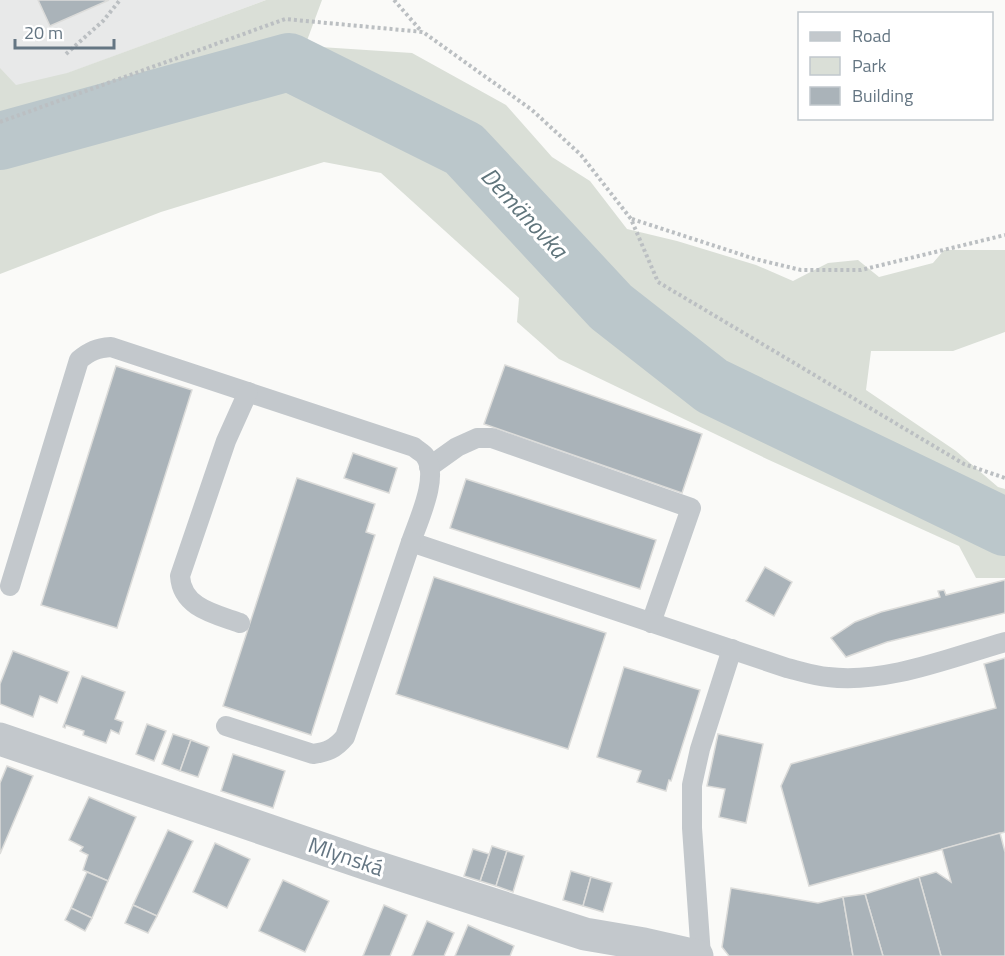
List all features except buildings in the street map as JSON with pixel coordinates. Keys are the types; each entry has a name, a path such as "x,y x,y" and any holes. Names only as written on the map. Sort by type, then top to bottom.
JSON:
{"street":[{"name":"Mlynská","path":"0,739 367,864 585,934 699,956"}],"lane":[{"path":"10,586 79,360 100,348 111,347 414,447 425,456 431,483 345,737 336,747 326,752 313,754 226,726"},
{"path":"240,623 194,605 181,587 180,576 226,441 248,392"},
{"path":"429,467 458,447 477,438 492,438 692,508 651,623"},
{"path":"411,542 787,668 827,677 862,678 888,675 1005,642"},
{"path":"699,956 692,785 703,739 732,650"}],"path":[{"path":"66,54 103,21 120,0"},
{"path":"394,0 423,32 532,110 581,156 631,219 658,282 964,464 1005,478"},
{"path":"0,122 285,19 423,32"},
{"path":"631,219 755,259 801,270 861,270 1005,235"}],"shaded area":[{"path":"0,0 266,0 0,98"}],"green space":[{"path":"266,0 322,0 305,46 412,53 506,105 552,157 590,181 627,229 677,241 756,265 793,281 828,263 858,260 879,277 933,263 944,250 1005,250 1005,332 953,351 871,351 866,390 956,451 998,487 1005,489 1005,578 976,578 959,546 769,460 559,359 517,322 519,298 381,173 324,162 161,212 0,274 0,68 16,85 67,73"}],"waterway":[{"name":"Demänovka","path":"0,141 289,62 464,149 611,307 712,386 1005,527"}]}
